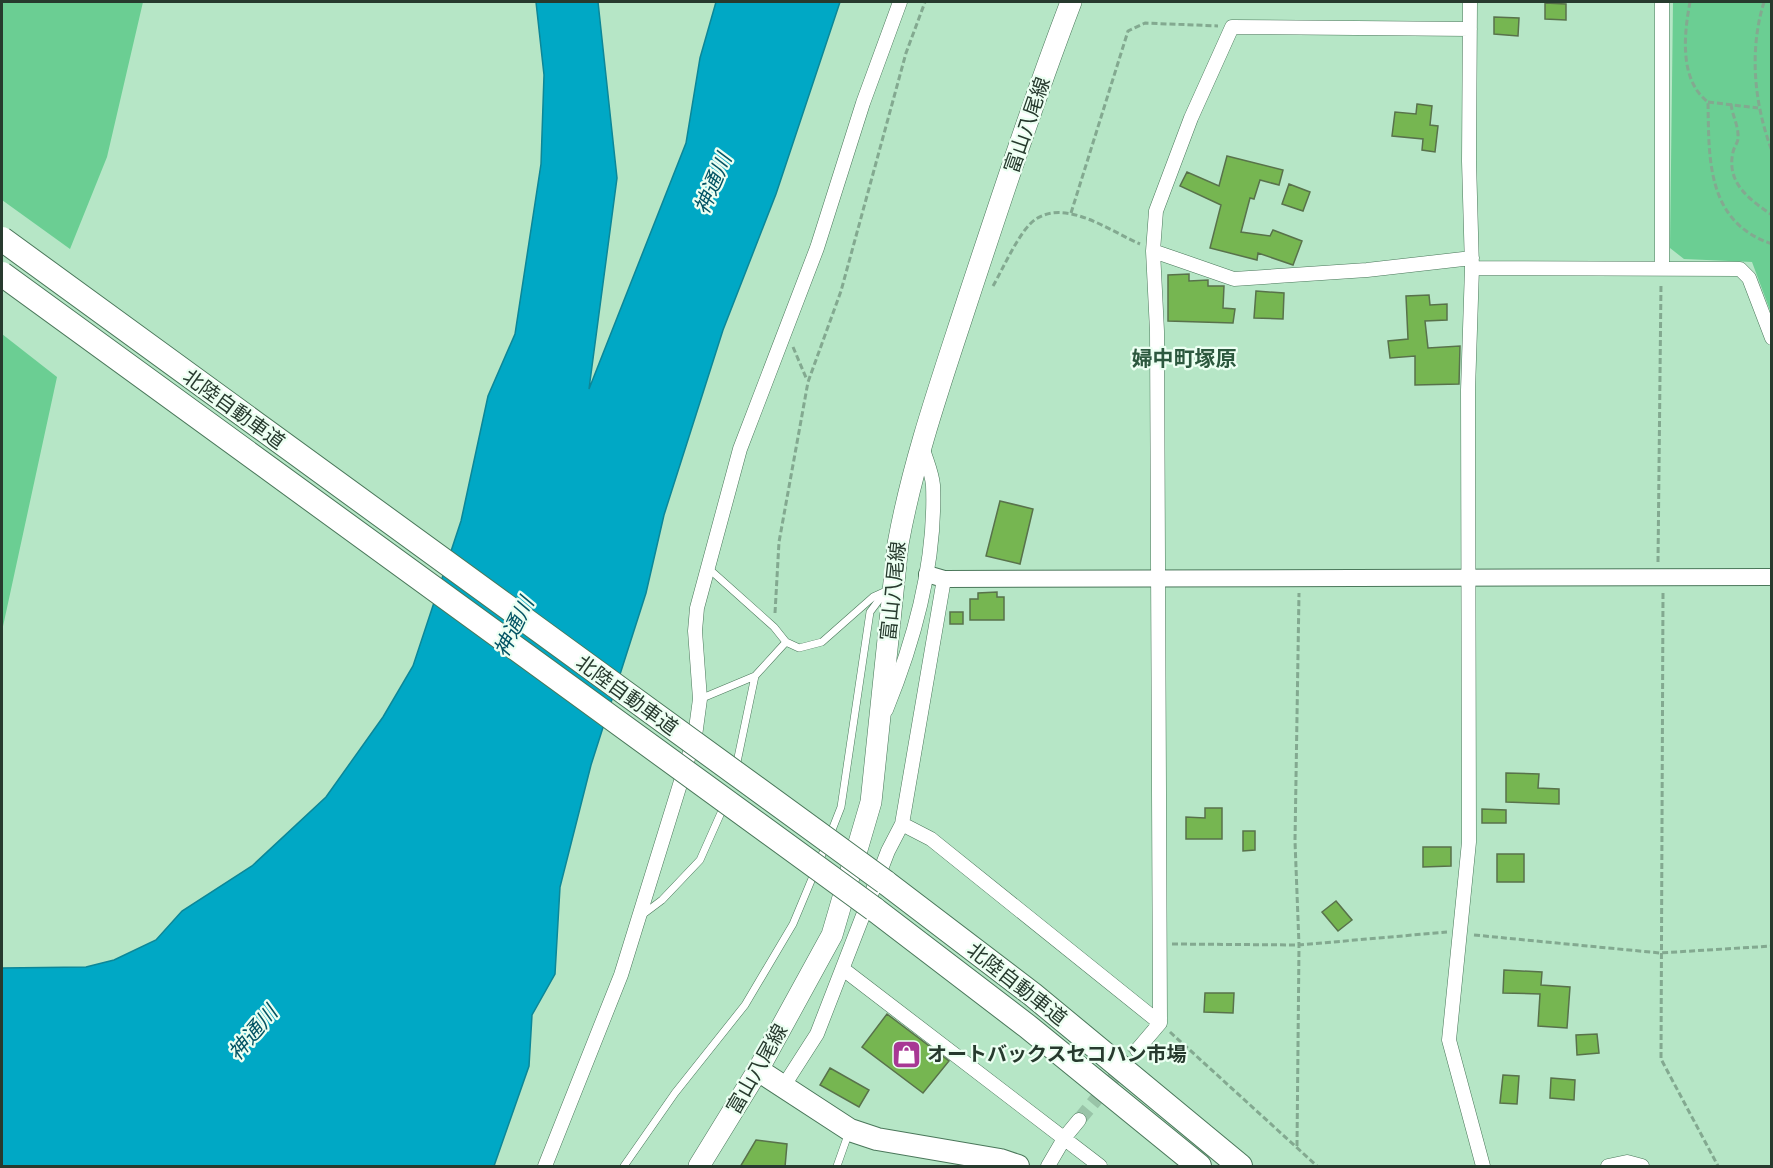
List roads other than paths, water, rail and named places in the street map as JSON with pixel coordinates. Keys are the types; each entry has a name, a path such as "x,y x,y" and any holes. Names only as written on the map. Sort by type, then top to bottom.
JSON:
{"highway":[{"name":"北陸自動車道","path":"2,239 885,882 1032,994 1240,1167"},
{"name":"北陸自動車道","path":"2,274 874,909 1027,1026 1199,1167"},
{"path":"758,1070 850,1130 877,1139 1000,1160 1018,1167"}],"main road":[{"name":"富山八尾線","path":"699,1167 758,1070 832,935 871,802 889,589 905,504 946,365 993,222 1071,2"}],"street":[{"path":"545,1167 621,975 695,736 700,699 695,631 706,567 740,449 786,331 900,2"},
{"path":"1470,2 1472,263 1468,390 1469,842 1462,931 1449,1040 1483,1167"},
{"path":"1662,2 1662,267"},
{"path":"1137,1050 1160,1023 1157,331 1153,250 1156,211 1191,118 1232,27 1470,29"},
{"path":"1153,250 1234,279 1472,263 1740,269 1749,278 1772,338"},
{"path":"878,728 903,669 927,574 933,483 922,448"},
{"path":"927,574 944,579 1299,576 1660,579 1772,577"},
{"path":"783,1087 818,1034 888,850 902,824 944,579"},
{"path":"902,824 931,839 1160,1023"},
{"path":"843,969 1065,1137 1100,1167"},
{"path":"1048,1167 1065,1137 1079,1120"},
{"path":"1608,1167 1627,1161 1642,1167"}],"lane":[{"path":"706,567 774,627 786,642 799,648 822,642 873,597 889,589"},
{"path":"624,1167 675,1093 745,1005 793,924 841,807 870,612 889,589"},
{"path":"700,699 755,676 786,642"},
{"path":"734,780 755,676"},
{"path":"639,918 662,900 700,860 731,792"},
{"path":"837,1167 850,1130"}],"water":[{"name":"神通川","path":"536,2 598,2 617,178 589,389 686,143 700,58 716,2 840,2 776,194 723,330 664,515 646,593 591,765 560,887 555,974 532,1015 529,1066 494,1166 2,1166 2,968 86,967 114,960 156,940 182,911 252,866 326,797 383,717 413,666 461,521 488,396 515,334 541,164 544,75"}],"tunnel":[{"path":"1079,1120 1137,1050"}],"place":[{"name":"オートバックスセコハン市場","path":"906,1054"}],"district":[{"name":"婦中町塚原","path":"1184,359"}]}
